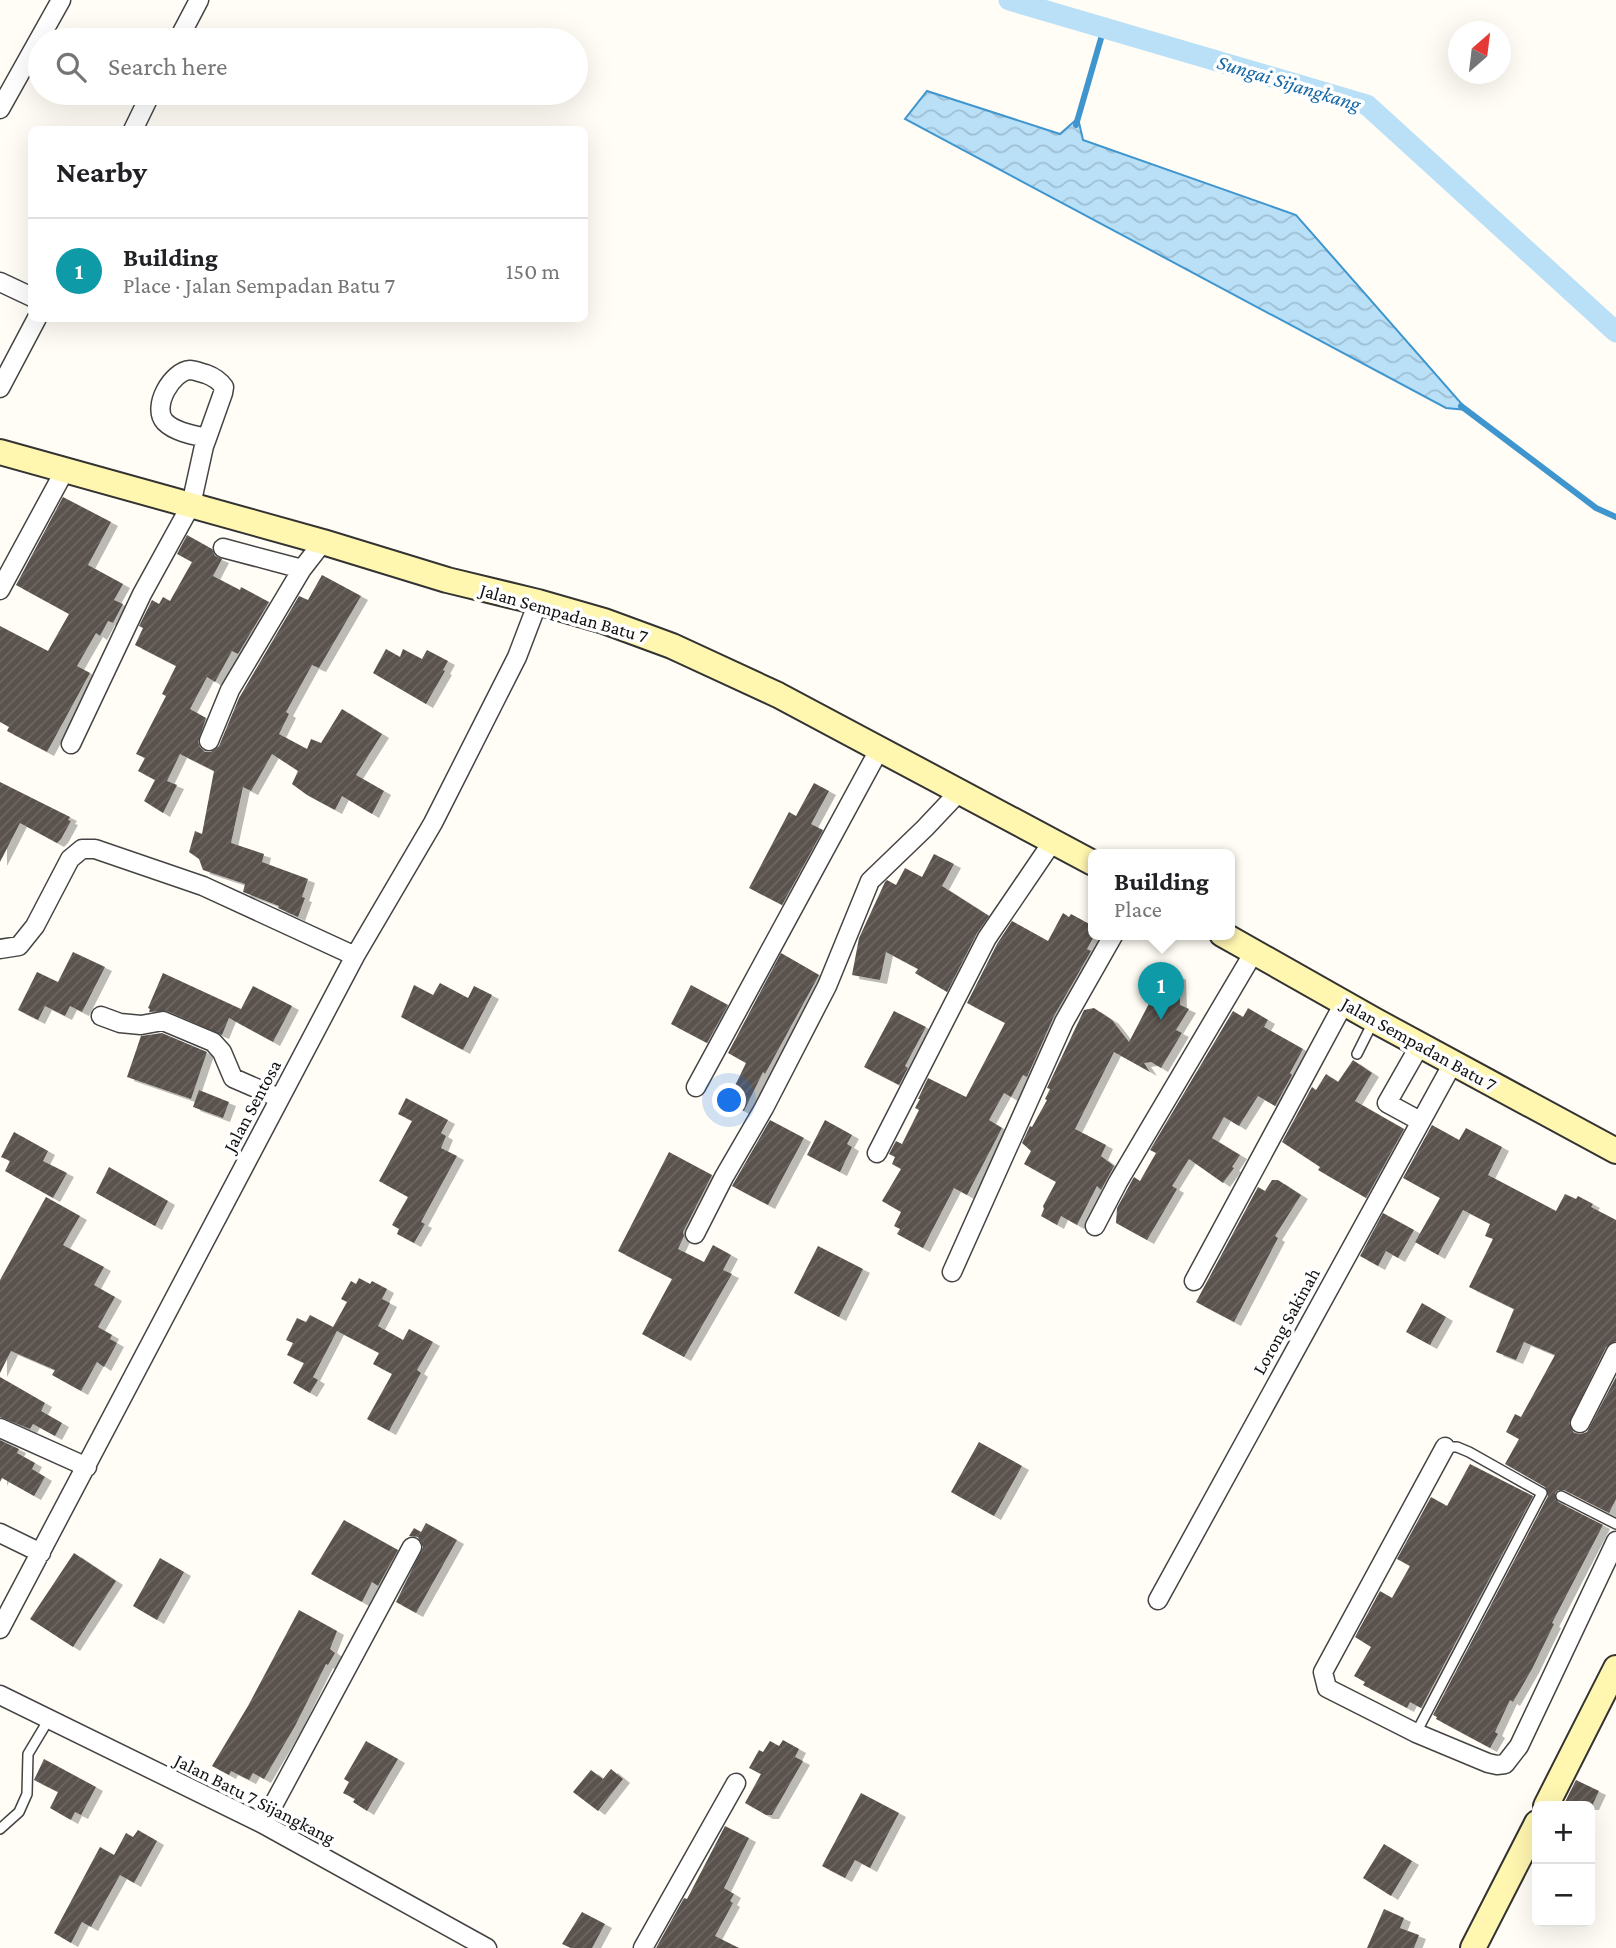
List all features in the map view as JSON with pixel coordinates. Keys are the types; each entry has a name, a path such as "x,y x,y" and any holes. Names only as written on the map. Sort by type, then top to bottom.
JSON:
{"street":[{"path":"45,28 61,0"},
{"path":"184,28 199,0"},
{"path":"0,109 28,59"},
{"path":"135,126 146,105"},
{"path":"0,282 28,295"},
{"path":"0,388 35,322"},
{"path":"71,744 142,593 191,505 207,438"},
{"name":"Jalan Sempadan Batu 7","path":"0,452 323,542 447,580 604,621 672,646 778,695 1088,860"},
{"path":"0,590 65,470"},
{"path":"209,741 230,690 302,569 323,542"},
{"path":"223,548 302,569"},
{"name":"Jalan Sentosa","path":"0,1627 355,956 433,823 517,657 538,602"},
{"path":"696,1087 880,748"},
{"path":"695,1234 827,986 870,881 959,792"},
{"path":"877,1153 987,938 1053,841"},
{"path":"0,949 19,946 35,926 70,859 82,849 95,849 202,886 355,956"},
{"path":"952,1272 1064,1022 1111,940"},
{"name":"Jalan Sempadan Batu 7","path":"1233,940 1616,1151"},
{"path":"1096,1226 1118,1182 1254,952"},
{"path":"1194,1281 1344,1003"},
{"path":"101,1016 120,1023 141,1025 163,1021 213,1042 222,1052 233,1077 279,1098"},
{"path":"1420,1045 1387,1103 1420,1121"},
{"name":"Lorong Sakinah","path":"1158,1600 1453,1063"},
{"path":"1580,1423 1616,1352"},
{"path":"0,1428 86,1467"},
{"path":"1445,1447 1323,1672 1327,1688 1416,1733 1488,1763 1505,1764 1519,1746 1616,1541"},
{"path":"0,1533 41,1553"},
{"path":"263,1824 412,1547"},
{"path":"1549,1801 1616,1668"},
{"name":"Jalan Batu 7 Sijangkang","path":"0,1695 263,1824 478,1946"},
{"path":"643,1948 736,1783"},
{"path":"1473,1948 1532,1833"}],"lane":[{"path":"1357,1054 1374,1020"},
{"path":"1416,1733 1542,1493 1469,1452 1457,1447 1445,1447"},
{"path":"1561,1496 1616,1524"},
{"path":"0,1829 19,1812 27,1794 28,1754 49,1719"}],"water":[{"path":"927,91 1060,134 1078,118 1083,140 1296,215 1467,410 1446,408 905,119"}],"building":[{"path":"63,497 111,522 88,565 123,584 114,600 123,604 113,623 108,621 100,636 96,633 77,666 90,673 47,752 7,731 9,727 0,722 0,626 48,651 69,614 16,585"},
{"path":"187,535 212,549 215,556 222,559 213,576 269,602 238,654 232,651 215,682 207,677 190,709 206,718 198,742 205,752 211,752 219,746 239,698 299,596 308,600 322,575 361,596 319,668 312,665 286,712 289,714 279,734 307,749 311,739 321,743 342,709 382,734 356,775 384,791 372,814 342,796 335,810 307,795 292,784 298,771 272,754 251,791 243,787 231,843 264,854 262,862 308,879 298,917 278,908 279,906 243,892 245,884 203,870 199,859 189,852 195,831 202,834 214,771 180,754 167,781 177,785 163,813 144,801 155,780 138,771 145,758 136,754 166,696 162,694 176,666 135,645 143,628 139,626 152,600 159,604 163,597 170,601 192,562 177,554"},
{"path":"386,649 400,657 403,649 422,659 427,650 448,661 426,704 373,673"},
{"path":"0,782 70,817 68,820 71,821 57,843 20,823 0,862"},
{"path":"814,783 829,791 811,824 823,830 782,905 749,888 789,812 796,816"},
{"path":"934,854 954,864 942,886 989,916 977,933 947,992 915,973 918,969 886,952 880,980 852,975 859,938 885,882 887,880 896,885 905,868 922,877"},
{"path":"1063,913 1069,917 1071,914 1088,923 1088,940 1092,940 1087,949 1091,951 1054,1016 1027,1077 1023,1075 1011,1097 1004,1093 989,1120 1002,1128 967,1195 954,1188 923,1248 897,1234 900,1229 894,1226 901,1212 882,1201 901,1169 892,1164 895,1157 889,1154 896,1141 902,1144 919,1110 915,1108 928,1078 966,1097 1005,1023 967,1003 1012,921 1048,941"},
{"path":"73,952 105,967 82,1012 70,1006 65,1016 45,1006 38,1020 18,1010 37,972 58,982"},
{"path":"781,953 819,975 765,1074 763,1072 744,1111 727,1102 746,1063 728,1053"},
{"path":"1167,969 1179,976 1180,1005 1189,1009 1176,1030 1182,1033 1161,1068 1151,1062 1144,1063 1150,1072 1114,1052 1075,1129 1106,1145 1101,1156 1114,1166 1101,1190 1097,1186 1077,1225 1061,1216 1057,1225 1041,1216 1043,1206 1056,1182 1024,1164 1031,1151 1022,1143 1047,1100 1045,1099 1050,1089 1047,1088 1084,1010 1094,1008 1112,1020 1129,1042"},
{"path":"163,973 241,1009 253,986 292,1006 273,1042 229,1018 222,1035 167,1011 149,1012 148,1008"},
{"path":"440,983 468,998 474,986 492,995 463,1050 401,1017 414,985 433,995"},
{"path":"691,985 728,1005 707,1043 671,1024"},
{"path":"1248,1008 1268,1020 1264,1027 1303,1049 1290,1073 1292,1075 1275,1106 1258,1096 1239,1126 1224,1117 1212,1138 1240,1155 1232,1167 1234,1168 1223,1183 1189,1159 1172,1186 1177,1189 1147,1240 1116,1223 1117,1208 1134,1177 1140,1181 1156,1153 1150,1150 1233,1011 1243,1017"},
{"path":"894,1011 926,1027 905,1066 908,1068 899,1085 864,1067"},
{"path":"162,1033 207,1052 191,1099 127,1077 141,1036"},
{"path":"1353,1060 1372,1073 1355,1101 1404,1129 1366,1198 1318,1170 1320,1167 1282,1142 1312,1087 1316,1090 1326,1074 1338,1082"},
{"path":"199,1090 229,1102 223,1118 193,1107"},
{"path":"406,1098 448,1120 441,1133 446,1136 441,1148 457,1156 421,1222 425,1224 414,1243 397,1234 399,1229 392,1225 408,1197 379,1181 412,1121 398,1114"},
{"path":"770,1120 804,1138 768,1205 732,1186"},
{"path":"825,1120 852,1135 847,1144 852,1147 840,1172 807,1155"},
{"path":"1432,1125 1459,1140 1466,1128 1502,1147 1488,1175 1556,1211 1565,1194 1576,1199 1578,1196 1593,1204 1591,1207 1616,1220 1616,1341 1606,1347 1569,1423 1574,1433 1587,1432 1616,1377 1616,1499 1609,1513 1564,1490 1555,1493 1558,1502 1603,1525 1552,1623 1554,1624 1532,1669 1513,1702 1510,1700 1490,1748 1433,1715 1548,1496 1545,1487 1505,1464 1519,1439 1506,1432 1515,1414 1521,1417 1555,1355 1524,1342 1516,1360 1496,1352 1514,1309 1469,1287 1493,1239 1485,1236 1490,1224 1463,1210 1438,1255 1415,1242 1440,1198 1403,1178"},
{"path":"14,1132 48,1151 43,1161 67,1173 53,1198 5,1171 10,1161 1,1157"},
{"path":"669,1152 712,1175 683,1232 678,1249 704,1262 713,1245 731,1255 723,1270 732,1274 684,1357 642,1334 672,1279 618,1251"},
{"path":"109,1167 168,1201 155,1226 96,1193"},
{"path":"1272,1180 1278,1180 1301,1195 1275,1236 1278,1238 1234,1322 1196,1302 1258,1187 1265,1191"},
{"path":"46,1197 80,1216 63,1245 104,1267 94,1285 115,1297 98,1327 112,1335 110,1339 117,1343 104,1367 97,1362 81,1391 52,1375 55,1370 11,1351 0,1373 0,1280"},
{"path":"1383,1213 1414,1230 1398,1258 1386,1251 1378,1266 1360,1256"},
{"path":"818,1246 863,1269 839,1317 794,1293"},
{"path":"359,1278 387,1289 382,1299 390,1303 378,1326 403,1340 409,1329 433,1342 417,1370 421,1373 389,1431 367,1419 392,1374 373,1364 379,1353 337,1331 313,1377 318,1380 310,1393 293,1383 304,1363 287,1355 293,1343 286,1340 297,1318 306,1322 310,1315 333,1327 347,1302 341,1299 351,1281 356,1284"},
{"path":"1422,1303 1446,1317 1430,1345 1406,1332"},
{"path":"0,1377 45,1403 41,1411 62,1423 55,1436 33,1424 30,1429 0,1417"},
{"path":"0,1440 19,1449 17,1453 35,1463 32,1469 45,1477 34,1496 2,1478 0,1482"},
{"path":"979,1442 1022,1466 994,1516 951,1492"},
{"path":"1470,1464 1533,1496 1421,1708 1410,1702 1407,1708 1363,1685 1365,1682 1354,1676 1371,1647 1355,1637 1380,1591 1392,1598 1410,1566 1397,1559 1431,1497 1447,1506"},
{"path":"344,1520 398,1550 378,1586 372,1582 362,1602 311,1574"},
{"path":"426,1523 457,1540 416,1613 396,1602 423,1547 418,1537 409,1536 414,1528 421,1532"},
{"path":"74,1553 116,1581 73,1647 30,1619"},
{"path":"160,1558 184,1572 157,1620 133,1606"},
{"path":"299,1610 337,1631 330,1649 335,1653 328,1665 326,1664 295,1726 264,1779 253,1773 249,1780 231,1771 229,1775 212,1766 248,1706"},
{"path":"783,1740 799,1749 795,1757 803,1761 772,1815 766,1815 745,1803 761,1774 749,1768 759,1750 763,1752 770,1741 779,1746"},
{"path":"366,1741 398,1759 367,1811 353,1802 355,1799 343,1793 349,1782 344,1779"},
{"path":"44,1759 96,1787 81,1815 75,1812 71,1820 50,1808 58,1792 34,1780"},
{"path":"611,1769 623,1779 598,1811 573,1792 591,1770 603,1779"},
{"path":"1576,1780 1599,1791 1594,1801 1566,1801"},
{"path":"861,1793 899,1813 870,1868 855,1860 845,1878 822,1866"},
{"path":"725,1826 749,1838 724,1888 734,1894 730,1901 733,1903 715,1936 739,1948 656,1948 684,1898 687,1899"},
{"path":"138,1830 157,1841 134,1883 120,1875 91,1927 82,1922 71,1943 54,1933 100,1847 114,1855 126,1833 133,1837"},
{"path":"1384,1844 1412,1861 1391,1896 1363,1878"},
{"path":"1384,1909 1404,1918 1400,1928 1419,1935 1414,1948 1367,1948"},
{"path":"582,1912 605,1924 592,1948 571,1948 562,1944"}],"waterway":[{"name":"Sungai Sijangkang","path":"1009,0 1367,105 1616,332"},
{"path":"1076,125 1104,28"},
{"path":"1461,406 1596,508 1616,517"}],"place":[{"name":"Building","path":"1161,1020"}]}
